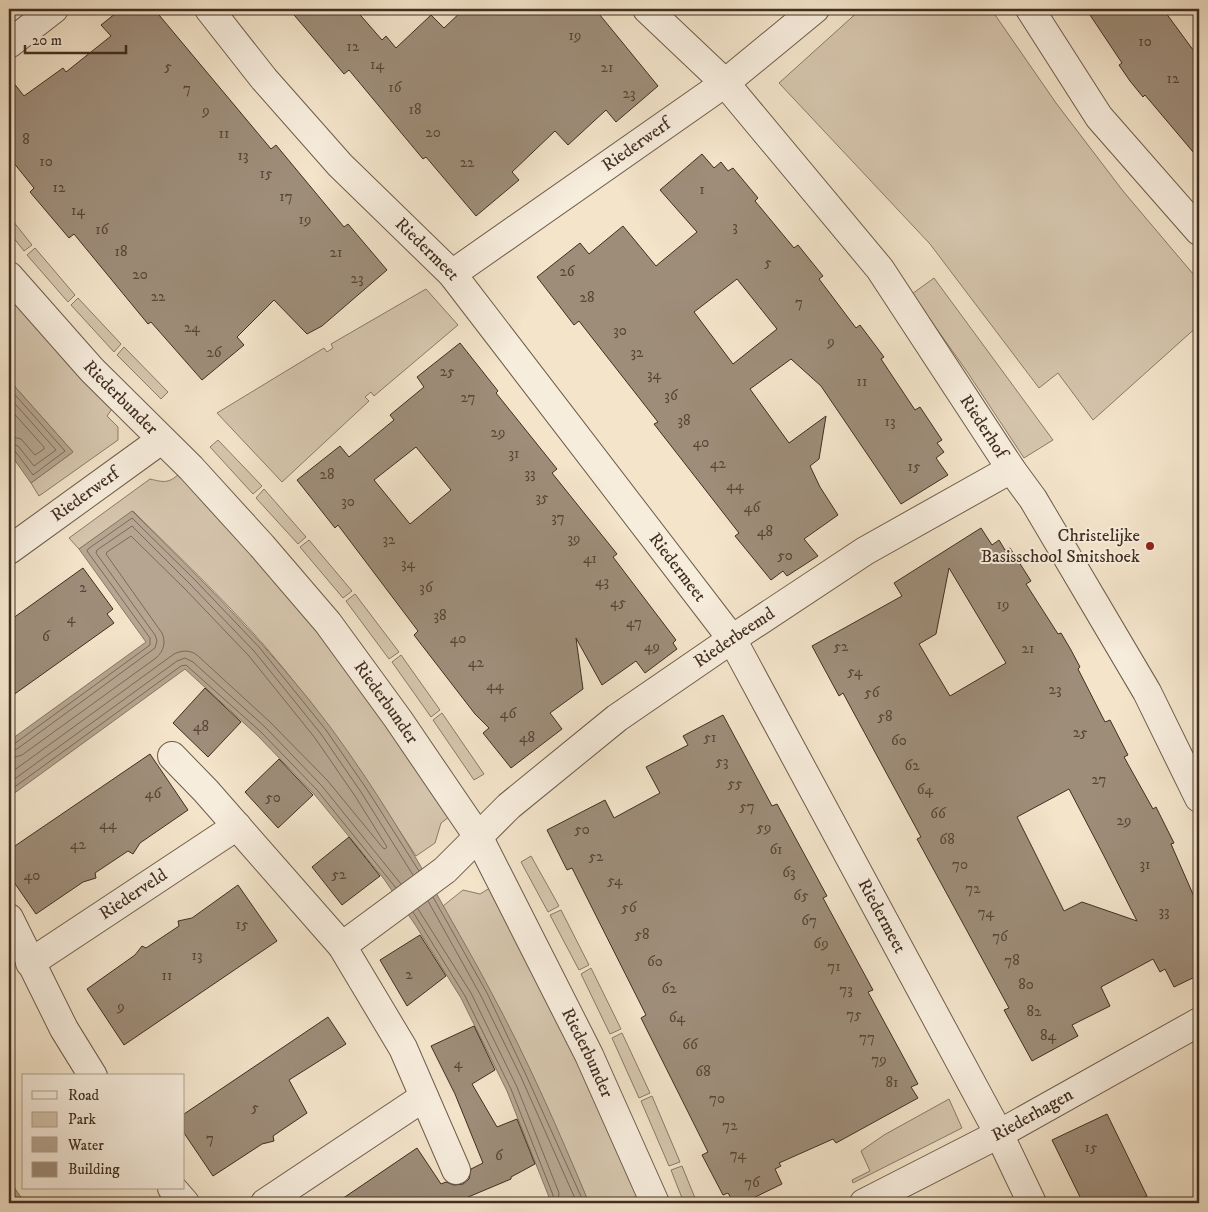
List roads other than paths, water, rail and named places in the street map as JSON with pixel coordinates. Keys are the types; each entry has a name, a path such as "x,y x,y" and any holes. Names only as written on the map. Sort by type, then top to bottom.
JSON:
{"street":[{"path":"9,44 54,9"},
{"name":"Riedermeet","path":"209,9 264,79 340,165 452,274 732,639 999,1134 1032,1203"},
{"name":"Riederhof","path":"647,9 725,83 880,269 1032,499 1147,692 1199,798"},
{"name":"Riederwerf","path":"452,274 725,83 815,9"},
{"path":"1030,9 1099,117 1199,232"},
{"name":"Riederbunder","path":"9,276 92,370 191,468 262,546 328,623 398,719 479,838 589,1055 655,1203"},
{"name":"Riederwerf","path":"9,550 161,440"},
{"name":"Riederbeemd","path":"479,838 510,806 617,718 865,551 1011,469"},
{"path":"172,756 237,826 342,946 403,1048 456,1170"},
{"name":"Riederveld","path":"30,963 237,826"},
{"path":"342,946 446,870 479,838"},
{"path":"9,918 64,1029 92,1074"},
{"name":"Riederhagen","path":"864,1203 999,1134 1199,1022"},
{"path":"265,1203 424,1097"},
{"path":"174,1190 185,1203"}],"water":[{"path":"9,380 73,452 31,483 9,452"},
{"path":"132,511 210,589 285,670 331,728 363,774 422,868 504,1016 542,1095 589,1203 541,1203 549,1197 507,1091 461,998 416,926 384,879 314,794 257,735 185,669 9,797 9,741 146,642 79,549"},
{"path":"9,1180 23,1200 25,1203 9,1203"}],"place":[{"name":"Christelijke Basisschool Smitshoek","path":"1150,546"}]}
